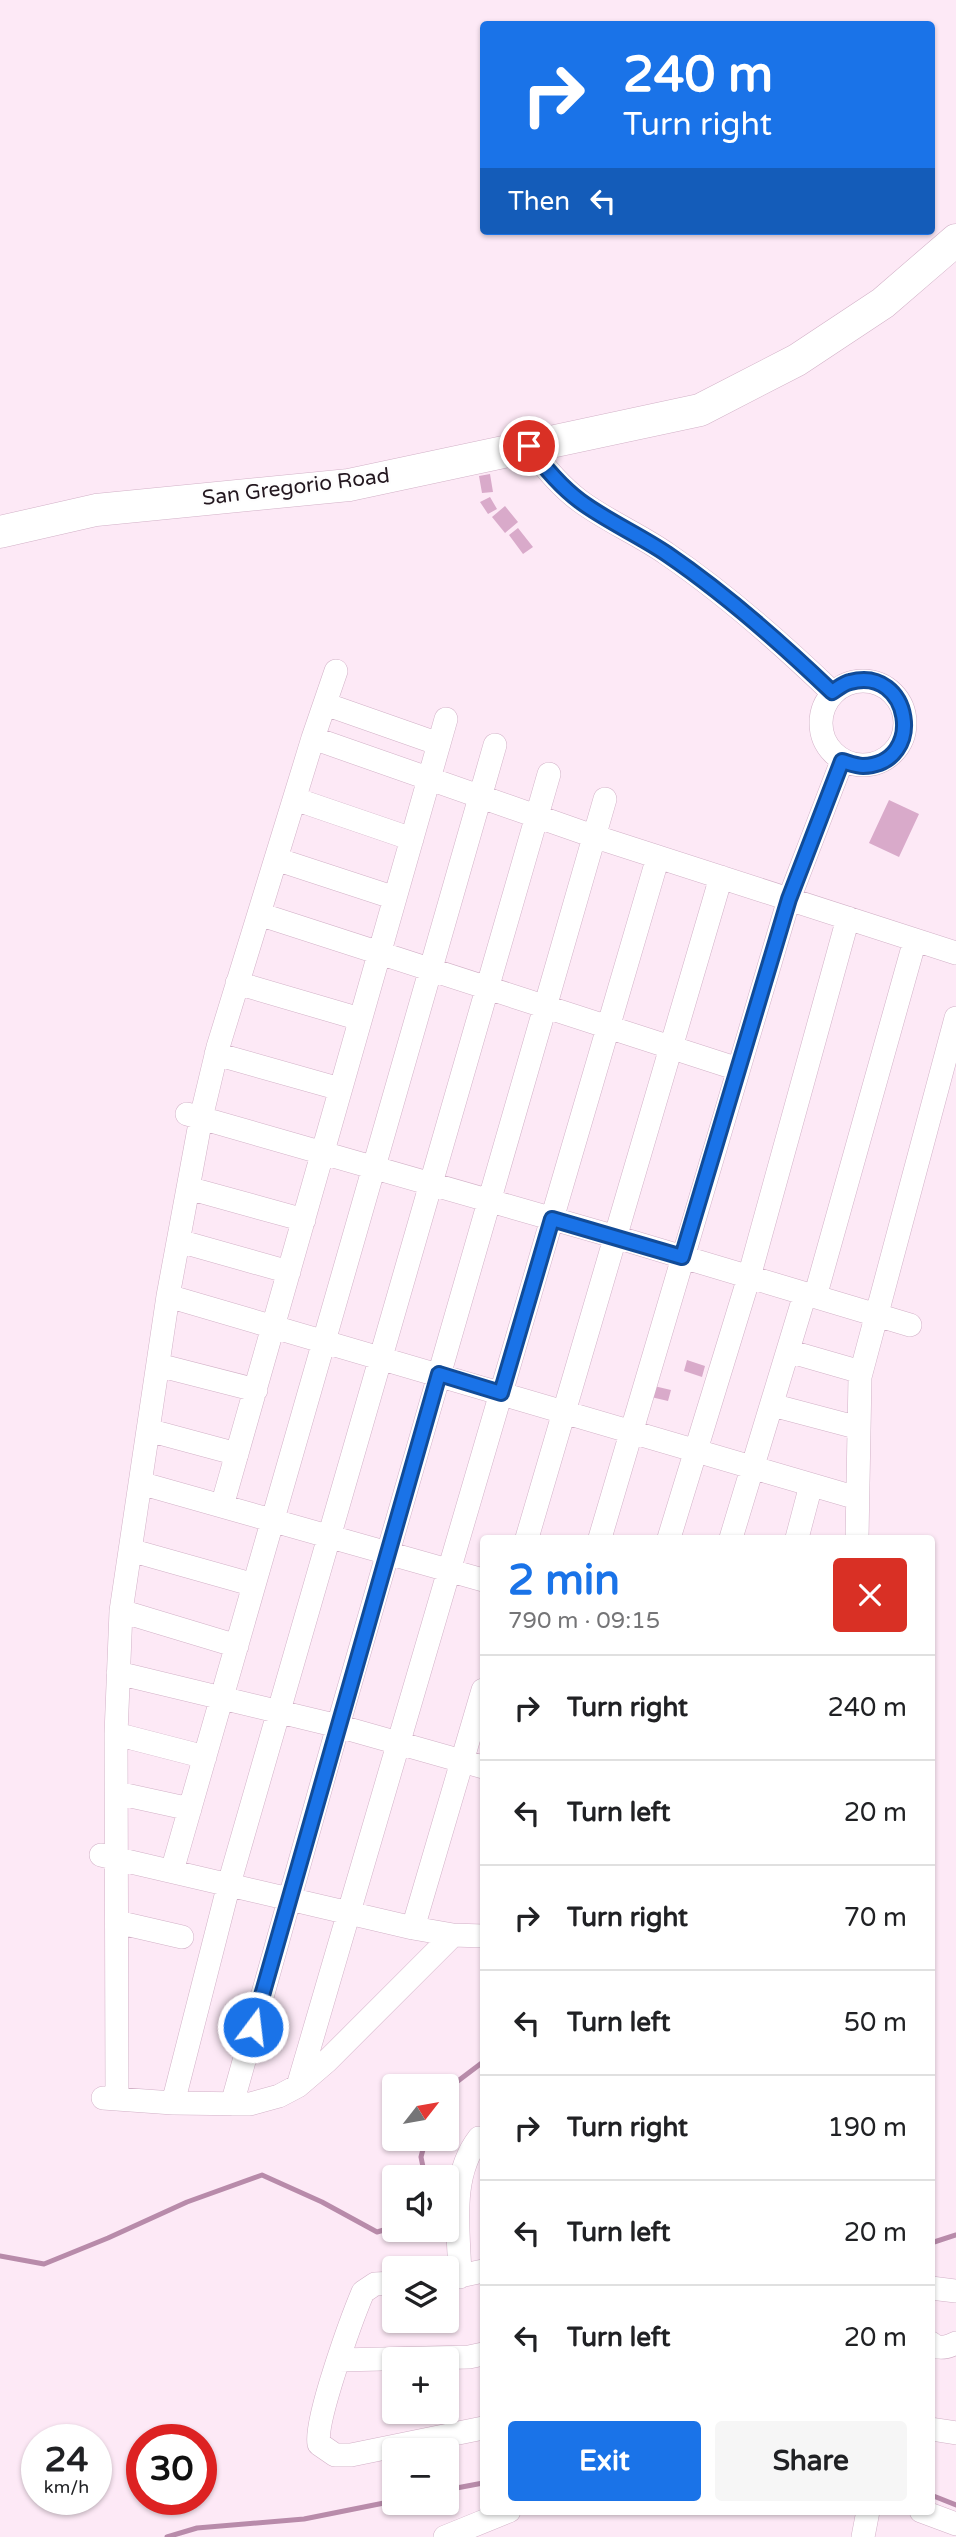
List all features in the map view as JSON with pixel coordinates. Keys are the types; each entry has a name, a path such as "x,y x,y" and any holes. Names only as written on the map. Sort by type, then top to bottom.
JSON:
{"street":[{"name":"San Gregorio Road","path":"0,532 96,510 349,485 700,410 797,360 883,303 956,240"},
{"path":"529,446 550,475 581,502 667,554 715,590 779,641 832,692"},
{"path":"337,671 313,738 216,1054 194,1116 188,1188 168,1296 121,1611 116,1734 117,1793 109,1856 117,1923 110,2098 173,2103 250,2104 279,2096 298,2086 326,2062 453,1935"},
{"path":"871,680 890,690 902,706 906,727 899,747 883,761 863,766 842,761 827,748 820,729 821,709 832,692 850,682 871,680"},
{"path":"325,704 439,744"},
{"path":"222,1506 446,719"},
{"path":"313,738 593,836 956,953"},
{"path":"172,1871 495,745"},
{"path":"601,1535 789,899 842,761"},
{"path":"173,2103 229,1884 549,774"},
{"path":"295,799 412,839"},
{"path":"232,2104 605,799"},
{"path":"298,2086 658,857"},
{"path":"276,859 395,898"},
{"path":"528,1535 721,877"},
{"path":"259,914 738,1069"},
{"path":"670,1535 749,1277 848,918"},
{"path":"732,1535 788,1351 810,1296 915,940"},
{"path":"237,983 360,1019"},
{"path":"857,1535 861,1372 956,1018"},
{"path":"216,1054 340,1089"},
{"path":"194,1116 910,1325"},
{"path":"188,1188 304,1220"},
{"path":"179,1241 289,1272"},
{"path":"168,1296 857,1499"},
{"path":"788,1351 861,1372"},
{"path":"158,1365 256,1390"},
{"path":"772,1405 859,1429"},
{"path":"148,1430 237,1454"},
{"path":"140,1483 480,1579"},
{"path":"798,1535 811,1485"},
{"path":"130,1550 254,1585"},
{"path":"121,1611 237,1646"},
{"path":"118,1673 338,1727 472,1764"},
{"path":"413,1928 472,1764 480,1710"},
{"path":"116,1734 205,1757"},
{"path":"117,1793 190,1809"},
{"path":"109,1856 413,1928 453,1935 480,1934"},
{"path":"117,1923 182,1937"},
{"path":"454,2256 458,2181 468,2153 480,2138"},
{"path":"459,2277 480,2272"},
{"path":"382,2284 375,2284 363,2292 317,2435 319,2444 335,2455 351,2455 480,2429"},
{"path":"935,2288 956,2291"},
{"path":"935,2347 949,2347 956,2343"},
{"path":"339,2360 480,2355"},
{"path":"935,2430 956,2433"},
{"path":"445,2537 499,2515"},
{"path":"863,2537 867,2515"},
{"path":"932,2515 956,2524"}],"building":[{"path":"490,474 493,492 482,493 479,476"},
{"path":"490,497 497,509 488,514 480,502"},
{"path":"505,506 518,522 505,533 492,517"},
{"path":"518,528 533,547 523,554 509,535"},
{"path":"889,800 919,814 899,857 869,843"},
{"path":"687,1360 705,1366 702,1377 684,1371"},
{"path":"654,1386 671,1390 668,1401 651,1397"}],"waterway":[{"path":"459,2080 480,2064"},
{"path":"423,2151 423,2165"},
{"path":"0,2256 44,2264 187,2202 262,2175 322,2202 377,2232 382,2231"},
{"path":"935,2242 956,2235"},
{"path":"459,2488 480,2484"},
{"path":"935,2497 956,2505"},
{"path":"167,2537 197,2528 304,2519 382,2503"}],"route":[{"path":"253,2027 439,1374 501,1393 552,1219 682,1257 789,899 842,761 863,766 883,761 899,747 906,727 902,706 890,690 871,680 850,682 832,692 779,641 715,590 667,554 581,502 550,475 529,446"}]}
